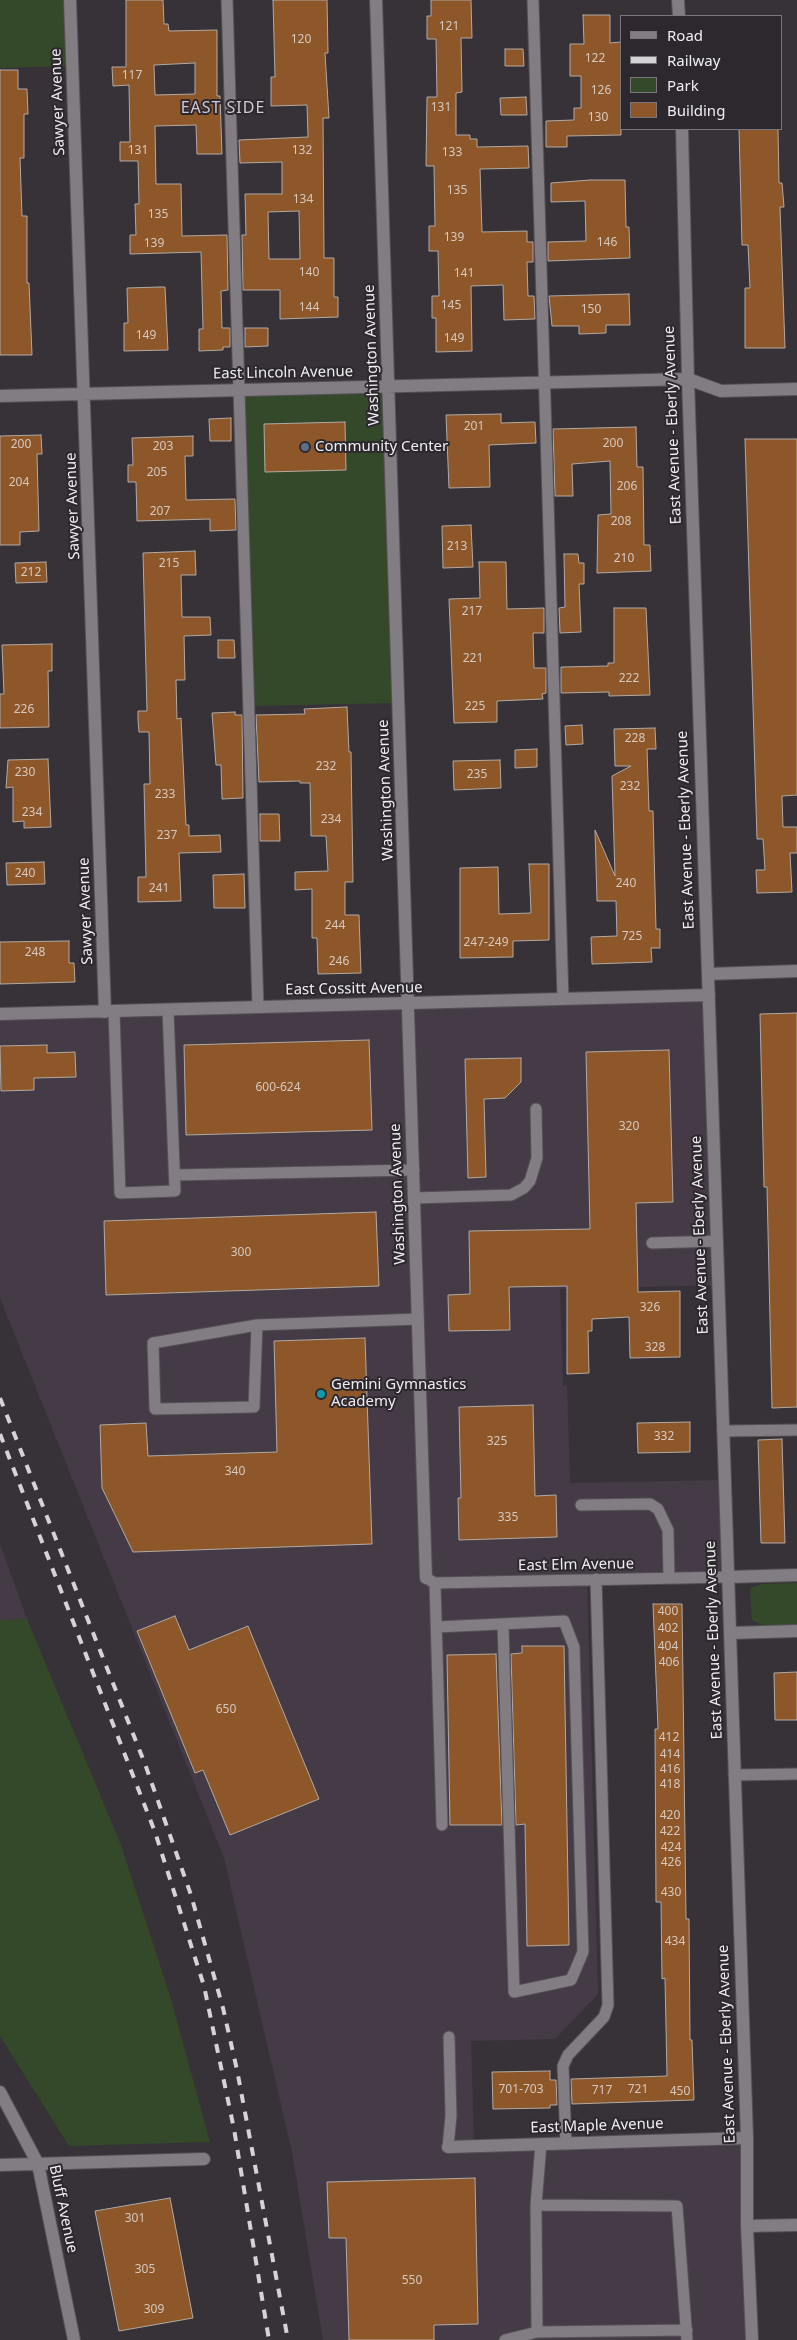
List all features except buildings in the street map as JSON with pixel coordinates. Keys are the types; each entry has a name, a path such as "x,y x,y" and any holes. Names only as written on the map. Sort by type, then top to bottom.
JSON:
{"street":[{"name":"Sawyer Avenue","path":"70,0 110,1012"},
{"name":"Washington Avenue","path":"376,0 390,386 418,1319 430,1580"},
{"path":"678,0 679,15"},
{"name":"East Avenue - Eberly Avenue","path":"682,130 688,379 747,2138 747,2226 752,2340"},
{"name":"East Lincoln Avenue","path":"0,396 688,379"},
{"path":"688,379 721,391 797,389"},
{"path":"708,974 797,972"},
{"name":"East Cossitt Avenue","path":"0,1014 709,996"},
{"path":"728,1576 797,1575"},
{"path":"730,1633 797,1631"},
{"name":"Bluff Avenue","path":"0,2092 38,2164 74,2340"},
{"name":"East Maple Avenue","path":"448,2147 747,2138"},
{"path":"0,2165 204,2159"},
{"path":"747,2226 797,2225"}],"lane":[{"path":"227,0 258,1007"},
{"path":"533,0 563,999"},
{"path":"110,1012 120,1193 175,1191 168,1010"},
{"path":"415,1198 512,1195 524,1188 530,1181 537,1158 536,1109"},
{"path":"174,1174 414,1170"},
{"path":"652,1243 717,1241"},
{"path":"257,1324 254,1407 155,1409 153,1343 257,1324 418,1319"},
{"path":"723,1431 797,1430"},
{"path":"581,1505 650,1504 658,1509 665,1519 668,1530 669,1578"},
{"name":"East Elm Avenue","path":"430,1580 728,1576"},
{"path":"566,2144 563,2066 568,2055 604,2017 608,2004 596,1579"},
{"path":"430,1580 437,1627 442,1826"},
{"path":"437,1627 564,1621 574,1647 583,1952 571,1980 514,1992 503,1624"},
{"path":"734,1776 797,1774"},
{"path":"448,2147 450,2116 449,2037"},
{"path":"537,2332 536,2204 541,2144"},
{"path":"505,2340 537,2332 687,2335 678,2206 536,2204"}],"shaded area":[{"path":"716,1001 725,1285 560,1289 563,1386 567,1386 570,1483 721,1480 725,1575 587,1580 598,1994 555,2039 471,2041 474,2147 745,2139 750,2340 323,2340 292,2152 224,1858 0,1298 0,1020"},
{"path":"0,1544 27,1619 0,1620"}],"green space":[{"path":"0,0 67,0 68,66 0,68"},
{"path":"386,389 397,703 251,706 241,393"},
{"path":"797,1583 797,1625 764,1626 752,1620 750,1590 753,1587 762,1584"},
{"path":"27,1619 121,1845 171,1999 210,2142 69,2146 0,2036 0,1620"}],"railway":[{"path":"0,1398 145,1764 191,1895 223,2008 237,2070 288,2340"},
{"path":"0,1434 155,1832 204,1986 234,2129 269,2340"}],"place":[{"name":"Community Center","path":"305,447"},
{"name":"Gemini Gymnastics Academy","path":"321,1394"}],"district":[{"name":"EAST SIDE","path":"223,108"}]}
